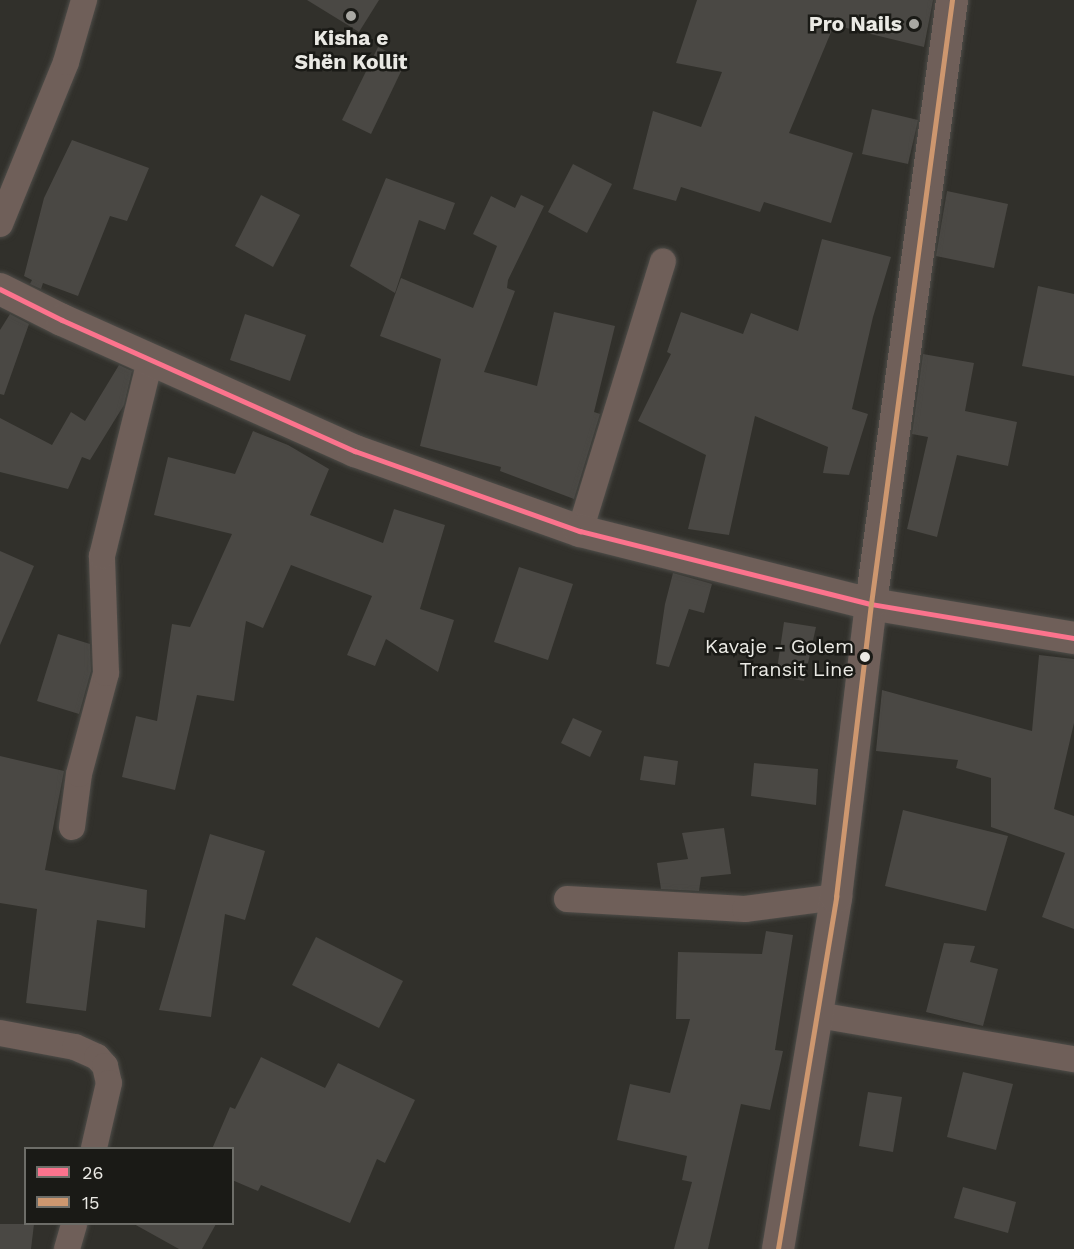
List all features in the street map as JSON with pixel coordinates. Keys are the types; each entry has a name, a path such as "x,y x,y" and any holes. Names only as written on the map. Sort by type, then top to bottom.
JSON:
{"street":[{"path":"0,224 66,62 84,0"},
{"path":"778,1249 836,897 871,604 952,0"},
{"path":"580,531 663,261"},
{"path":"0,289 150,360 355,451 580,531 871,604 1074,638"},
{"path":"72,827 79,774 106,674 102,556 150,360"},
{"path":"567,900 746,909 836,897"},
{"path":"818,1016 1074,1059"},
{"path":"0,1033 75,1047 97,1057 105,1066 109,1083 94,1147"},
{"path":"67,1249 74,1225"}],"building":[{"name":"Kisha e Shën Kollit","path":"307,0 379,0 359,32"},
{"path":"697,0 933,0 924,47 834,25 789,133 853,153 831,223 764,202 760,212 681,187 676,201 633,189 653,111 701,127 722,72 676,63"},
{"path":"378,47 406,61 371,134 342,120"},
{"path":"872,109 918,120 908,164 862,154"},
{"path":"72,140 149,168 127,221 110,216 78,296 43,283 41,289 30,284 32,280 24,276 44,198"},
{"path":"573,164 612,184 587,233 548,212"},
{"path":"386,178 455,203 445,230 419,220 395,293 350,266"},
{"path":"947,191 1008,204 994,268 936,256"},
{"path":"261,195 300,215 273,267 235,246"},
{"path":"521,195 544,206 508,280 507,288 515,291 484,372 537,386 554,312 615,326 594,412 600,414 574,499 500,471 501,467 420,446 441,359 380,336 401,278 473,308 497,246 473,234 491,196 515,208"},
{"path":"822,239 891,257 873,317 852,409 868,414 849,475 823,473 828,447 755,416 729,535 688,529 706,455 638,421 671,354 667,352 681,312 743,334 751,313 798,331"},
{"path":"1038,286 1074,294 1074,376 1022,366"},
{"path":"10,314 29,324 4,395 0,394 0,330"},
{"path":"245,314 306,335 290,381 230,360"},
{"path":"923,354 974,363 965,411 1017,422 1008,466 957,455 937,537 907,529 928,437 912,434"},
{"path":"119,365 132,371 124,405 90,460 82,457 68,489 0,472 0,418 52,445 71,412 85,421"},
{"path":"253,431 288,445 329,469 310,515 383,543 394,509 445,525 420,609 454,620 438,672 386,639 375,666 347,655 372,596 291,565 263,628 246,621 234,701 197,695 175,790 122,777 136,716 157,721 172,624 190,627 232,534 154,515 168,457 235,474"},
{"path":"0,551 34,566 0,645"},
{"path":"519,567 573,584 548,660 494,642"},
{"path":"673,573 712,584 704,613 689,609 669,667 656,664 665,604"},
{"path":"784,622 816,627 804,681 776,676"},
{"path":"58,634 90,644 91,671 79,714 37,701"},
{"path":"1039,655 1074,659 1074,723 1054,809 1074,816 1074,929 1042,917 1065,853 991,827 991,778 956,768 958,760 876,751 882,690 1032,731"},
{"path":"573,718 602,731 590,757 561,743"},
{"path":"0,756 64,771 45,870 147,890 145,928 97,920 86,1011 26,1003 37,909 0,903"},
{"path":"644,756 678,761 675,785 640,780"},
{"path":"754,763 818,769 816,805 751,796"},
{"path":"903,810 1008,836 986,911 885,886"},
{"path":"724,828 731,874 701,877 699,891 661,889 657,863 688,859 682,833"},
{"path":"210,834 265,851 245,920 225,914 211,1017 159,1010"},
{"path":"766,931 793,935 775,1050 783,1051 770,1110 741,1104 708,1249 674,1249 692,1182 682,1180 687,1156 617,1140 630,1084 670,1093 690,1019 676,1019 678,952 762,954"},
{"path":"316,937 403,981 379,1028 292,985"},
{"path":"944,943 975,946 970,962 998,969 983,1026 926,1012"},
{"path":"261,1057 325,1088 338,1063 415,1100 385,1163 377,1159 350,1223 261,1185 258,1191 234,1181 234,1147 213,1147 230,1107 235,1109"},
{"path":"963,1072 1013,1084 996,1150 947,1137"},
{"path":"868,1092 902,1097 893,1152 859,1146"},
{"path":"963,1187 1016,1202 1008,1233 954,1218"},
{"path":"0,1224 34,1225 31,1249 0,1249"},
{"path":"136,1225 215,1225 202,1249 179,1249"}],"transit line":[{"name":"15","path":"778,1249 836,897 871,604 952,0"},
{"name":"26","path":"0,289 62,320 355,451 580,531 871,604 1074,638"}],"place":[{"name":"Kisha e Shën Kollit","path":"351,16"},
{"name":"Pro Nails","path":"914,24"},
{"name":"Kavaje - Golem Transit Line","path":"865,657"}]}
